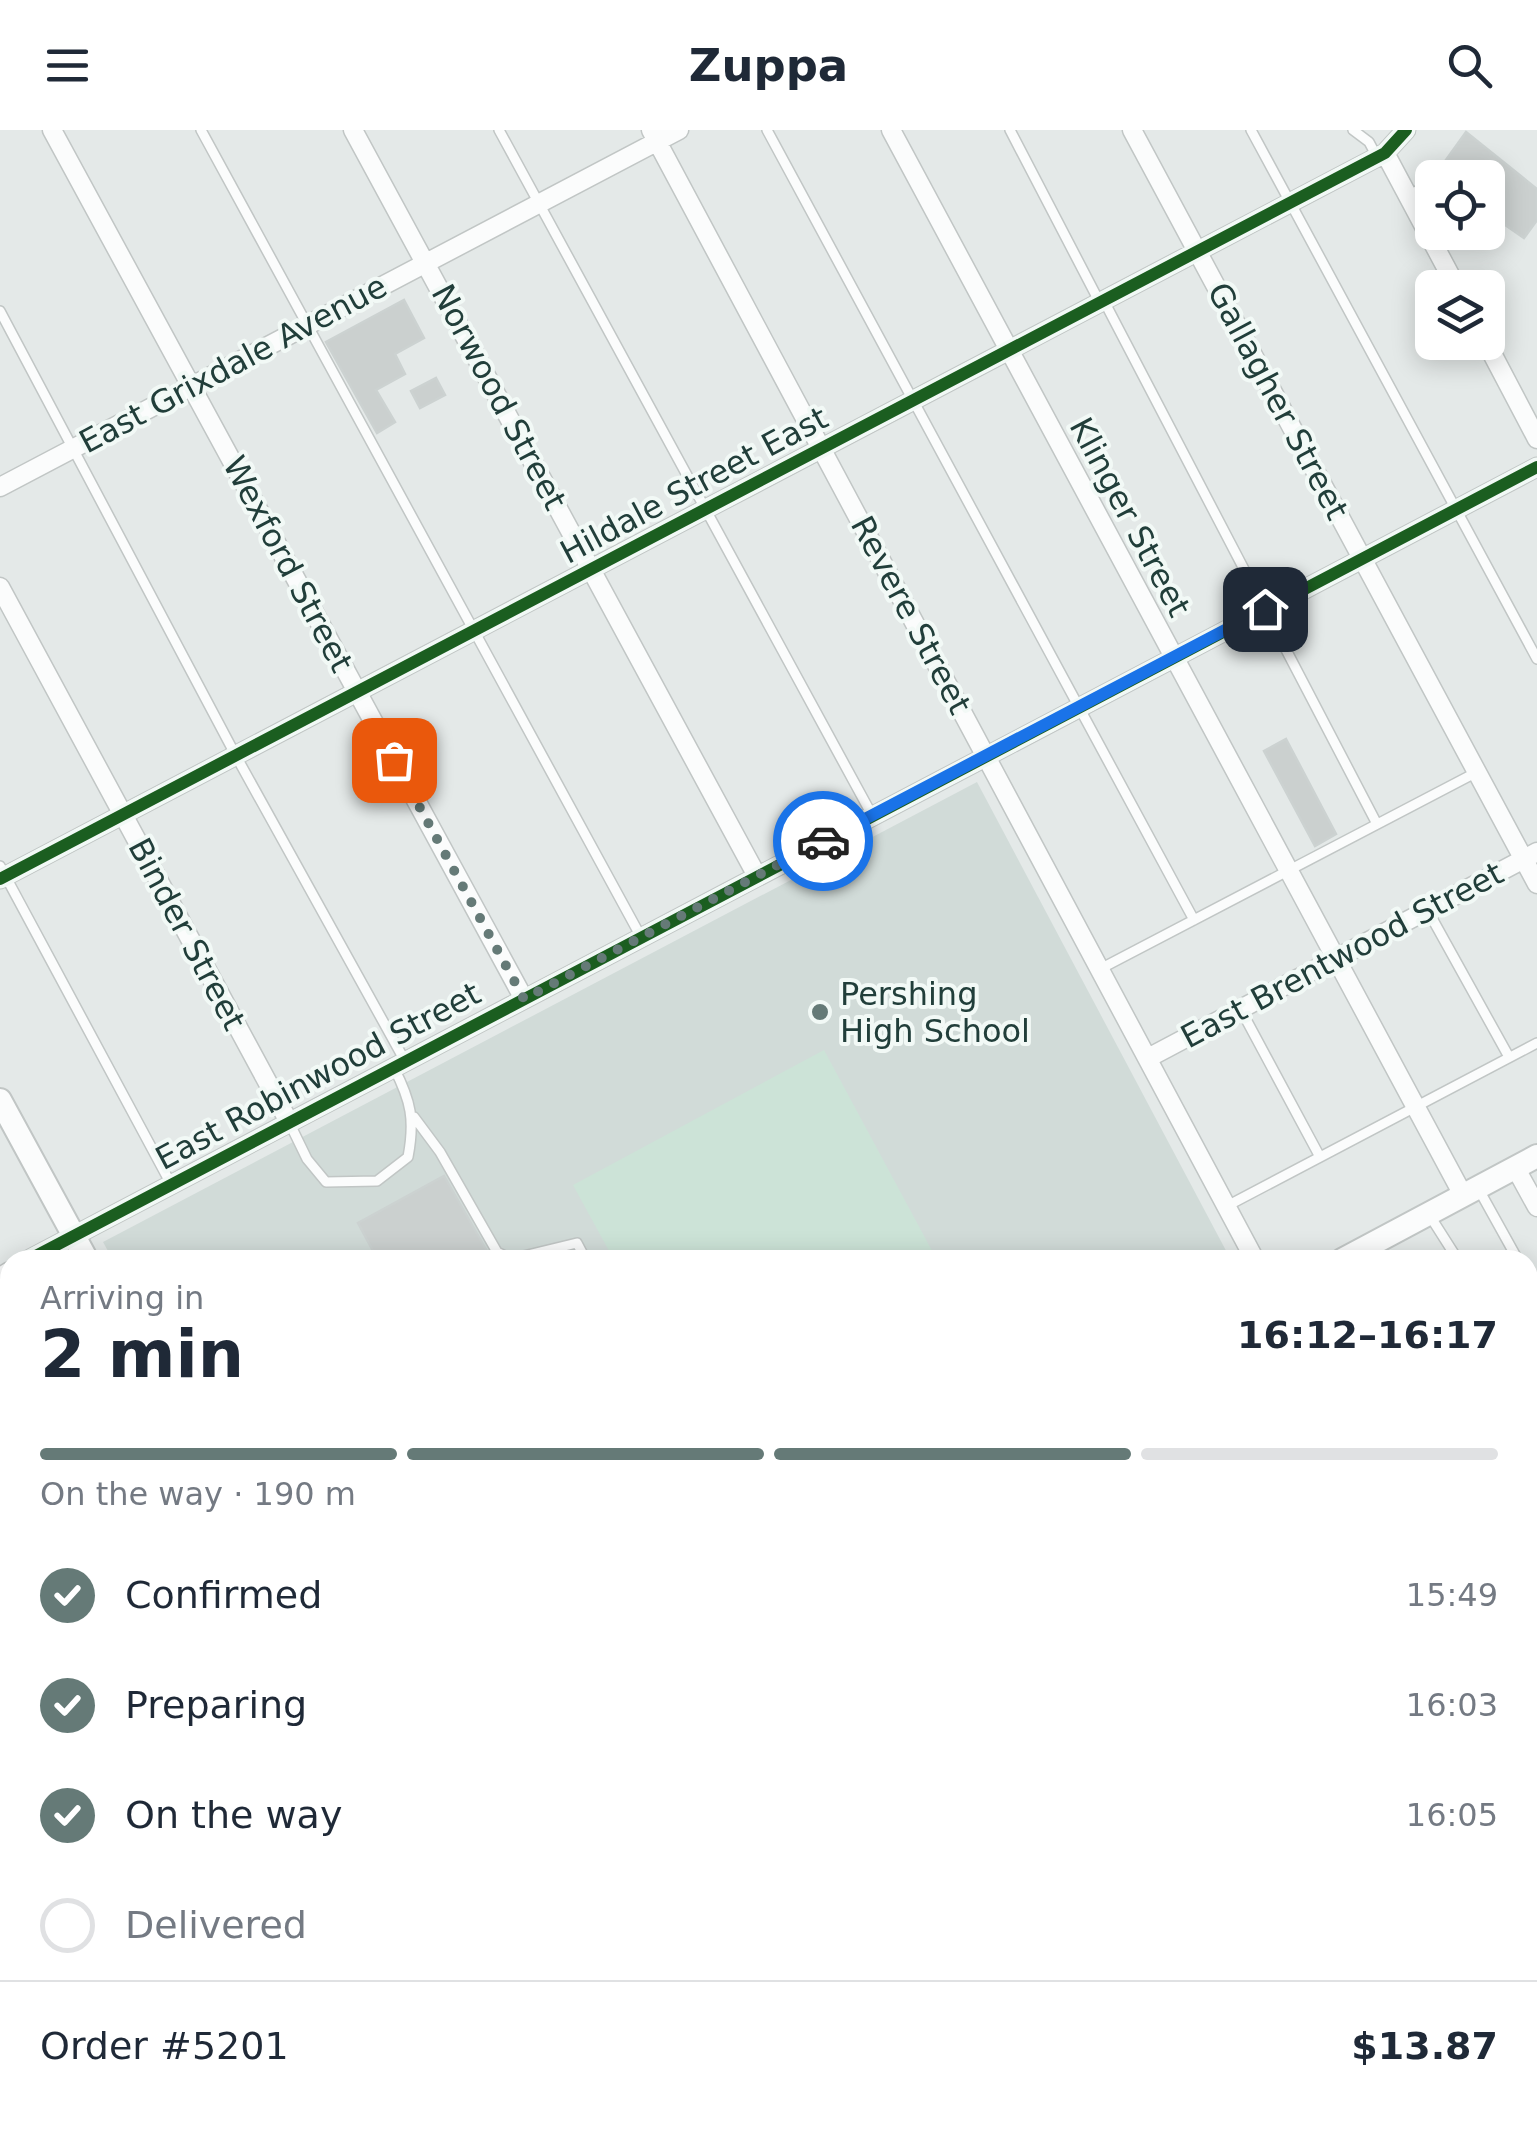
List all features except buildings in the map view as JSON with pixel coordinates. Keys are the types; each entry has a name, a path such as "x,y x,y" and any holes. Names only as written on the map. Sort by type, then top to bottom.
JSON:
{"street":[{"name":"Wexford Street","path":"52,130 524,999"},
{"name":"Norwood Street","path":"353,130 757,876"},
{"name":"East Grixdale Avenue","path":"0,487 538,204 654,136 679,130"},
{"name":"Klinger Street","path":"891,130 1416,1107 1470,1191"},
{"name":"Gallagher Street","path":"1132,130 1477,772 1530,856 1537,884"},
{"name":"Hildale Street East","path":"2,874 124,815 1289,204 1381,155 1406,130"},
{"name":"Revere Street","path":"654,136 1250,1250"},
{"path":"1381,155 1416,191 1449,270"},
{"path":"1495,360 1537,439"},
{"name":"East Robinwood Street","path":"46,1250 1537,467"},
{"name":"Binder Street","path":"0,587 289,1122"},
{"name":"East Brentwood Street","path":"1148,1058 1530,856"},
{"path":"0,1100 81,1250"},
{"path":"1360,1250 1537,1156"},
{"path":"1515,1167 1537,1207"}],"lane":[{"path":"202,130 641,937"},
{"path":"499,130 872,815"},
{"path":"767,130 1194,920"},
{"path":"1010,130 1378,824"},
{"path":"1250,130 1537,658"},
{"path":"1353,130 1381,155"},
{"path":"0,311 400,1065 414,1117 440,1152 495,1250"},
{"path":"1100,970 1477,772"},
{"path":"2,874 171,1184"},
{"path":"1427,910 1509,1058"},
{"path":"1240,1010 1320,1157"},
{"path":"1227,1206 1537,1042"},
{"path":"289,1122 307,1159 326,1182 348,1183 377,1181 408,1157 414,1117"},
{"path":"1470,1191 1511,1250"},
{"path":"1428,1213 1452,1250"},
{"path":"548,1250 577,1243 581,1250"}],"shaded area":[{"name":"Pershing High School","path":"977,782 1226,1250 107,1250 103,1242"}],"green space":[{"path":"824,1050 932,1250 609,1250 573,1185"}],"cycle path":[{"path":"0,879 1385,153 1406,130"},
{"path":"47,1250 1537,467"}],"way so far":[{"path":"394,760 524,999 823,841"}],"place":[{"name":"Pershing High School","path":"820,1012"}],"route":[{"path":"823,841 1265,609"}]}
